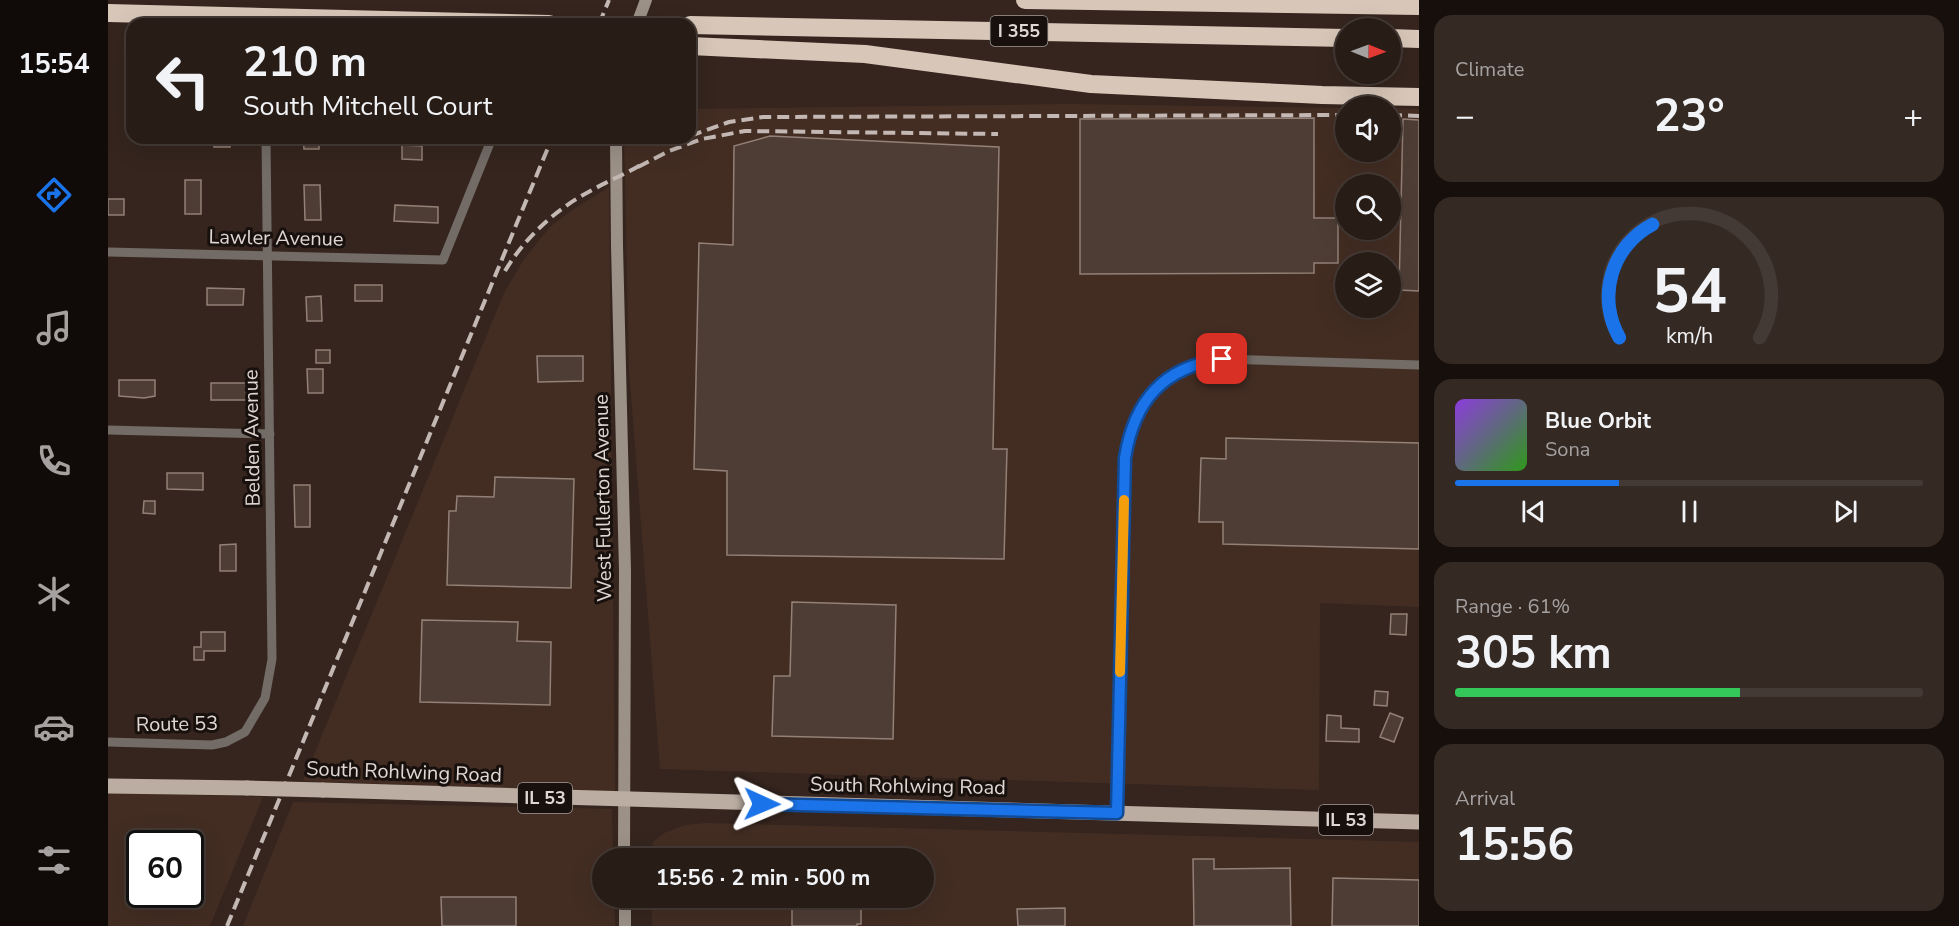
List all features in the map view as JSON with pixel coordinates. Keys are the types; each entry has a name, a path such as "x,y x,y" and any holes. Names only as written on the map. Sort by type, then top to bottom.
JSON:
{"highway":[{"name":"I 355","path":"1025,0 1419,6"},
{"path":"108,13 275,18"},
{"name":"I 355","path":"696,25 1335,38"},
{"path":"1401,38 1419,39"},
{"path":"696,46 865,54 1091,84 1322,95 1419,97"}],"main road":[{"name":"South Rohlwing Road","path":"108,786 323,790 1419,822"}],"street":[{"path":"639,18 646,0"},
{"name":"Belden Avenue","path":"245,732 264,698 272,659 266,144"},
{"name":"Lawler Avenue","path":"108,252 443,260 490,144"},
{"name":"West Fullerton Avenue","path":"616,144 625,571 624,848"},
{"path":"1117,813 1125,458 1131,429 1141,407 1156,386 1195,364 1208,361 1232,359 1419,365"},
{"path":"108,430 270,434"},
{"name":"Route 53","path":"108,742 212,745 226,742 245,732"},
{"path":"625,908 625,926"}],"shaded area":[{"path":"1066,104 1335,108 1335,162 1401,162 1401,108 1419,109 1419,607 1320,603 1319,790 660,769 629,369 624,144 696,144 696,109"},
{"path":"609,187 615,792 303,781 504,293 524,259 550,227"},
{"path":"108,793 263,797 210,926 108,926"},
{"path":"293,802 612,809 613,848 592,848 592,908 614,908 615,926 243,926"},
{"path":"705,823 1419,842 1419,926 652,926 652,908 934,908 934,848 652,848 653,842 664,833 685,825"}],"building":[{"path":"1314,118 1314,218 1335,218 1335,240 1338,240 1338,252 1335,252 1335,263 1314,263 1314,273 1080,274 1080,119"},
{"path":"1403,119 1419,120 1419,291 1401,290"},
{"path":"770,136 999,147 993,449 1007,449 1004,559 727,555 727,471 694,469 699,243 733,245 734,146"},
{"path":"214,144 230,144 230,147 214,147"},
{"path":"304,144 319,144 319,149 304,149"},
{"path":"402,145 422,146 422,160 402,159"},
{"path":"185,180 201,180 201,214 185,214"},
{"path":"304,185 320,185 321,220 305,220"},
{"path":"108,199 124,199 124,215 108,215"},
{"path":"395,205 438,207 438,223 394,221"},
{"path":"355,285 382,285 382,301 355,301"},
{"path":"207,288 244,289 243,305 207,305"},
{"path":"321,296 322,321 307,321 306,297"},
{"path":"316,350 330,350 330,363 316,363"},
{"path":"537,356 583,356 583,381 538,382"},
{"path":"307,369 323,369 323,393 308,393"},
{"path":"119,380 155,380 155,396 144,398 119,396"},
{"path":"211,383 248,383 247,400 211,400"},
{"path":"1226,438 1419,443 1419,549 1223,544 1223,522 1199,522 1201,458 1226,459"},
{"path":"167,473 203,473 203,490 167,489"},
{"path":"495,477 574,479 571,588 447,585 449,511 456,511 457,496 494,497"},
{"path":"294,485 310,485 310,527 295,527"},
{"path":"144,501 155,501 155,514 143,513"},
{"path":"236,544 236,571 220,571 220,545"},
{"path":"792,602 896,605 893,739 772,736 774,676 790,676"},
{"path":"1391,614 1407,614 1406,635 1390,634"},
{"path":"422,620 518,622 517,641 551,642 550,705 420,702"},
{"path":"201,632 225,632 225,651 204,651 204,660 194,660 194,647 201,647"},
{"path":"1375,691 1388,692 1387,706 1374,705"},
{"path":"1390,713 1403,718 1394,742 1380,737"},
{"path":"1327,715 1341,716 1341,728 1359,729 1359,742 1326,741"},
{"path":"1193,859 1214,859 1214,869 1290,868 1291,926 1194,926"},
{"path":"1333,878 1419,880 1419,926 1332,926"},
{"path":"441,897 516,897 516,926 442,926"},
{"path":"792,908 861,908 861,924 857,926 792,926"},
{"path":"1065,908 1065,926 1018,926 1017,909"}],"railway":[{"path":"602,18 609,0"},
{"path":"696,134 729,122 763,117 1335,115"},
{"path":"1401,115 1419,116"},
{"path":"696,141 745,131 998,134"},
{"path":"227,926 550,144"},
{"path":"638,167 688,144"},
{"path":"505,271 523,246 555,214 580,197 644,163"}],"slow traffic":[{"path":"1120,672 1124,500"}],"route":[{"path":"762,804 1117,813 1121,596 1127,444 1135,418 1156,386 1195,364 1222,359"}]}
